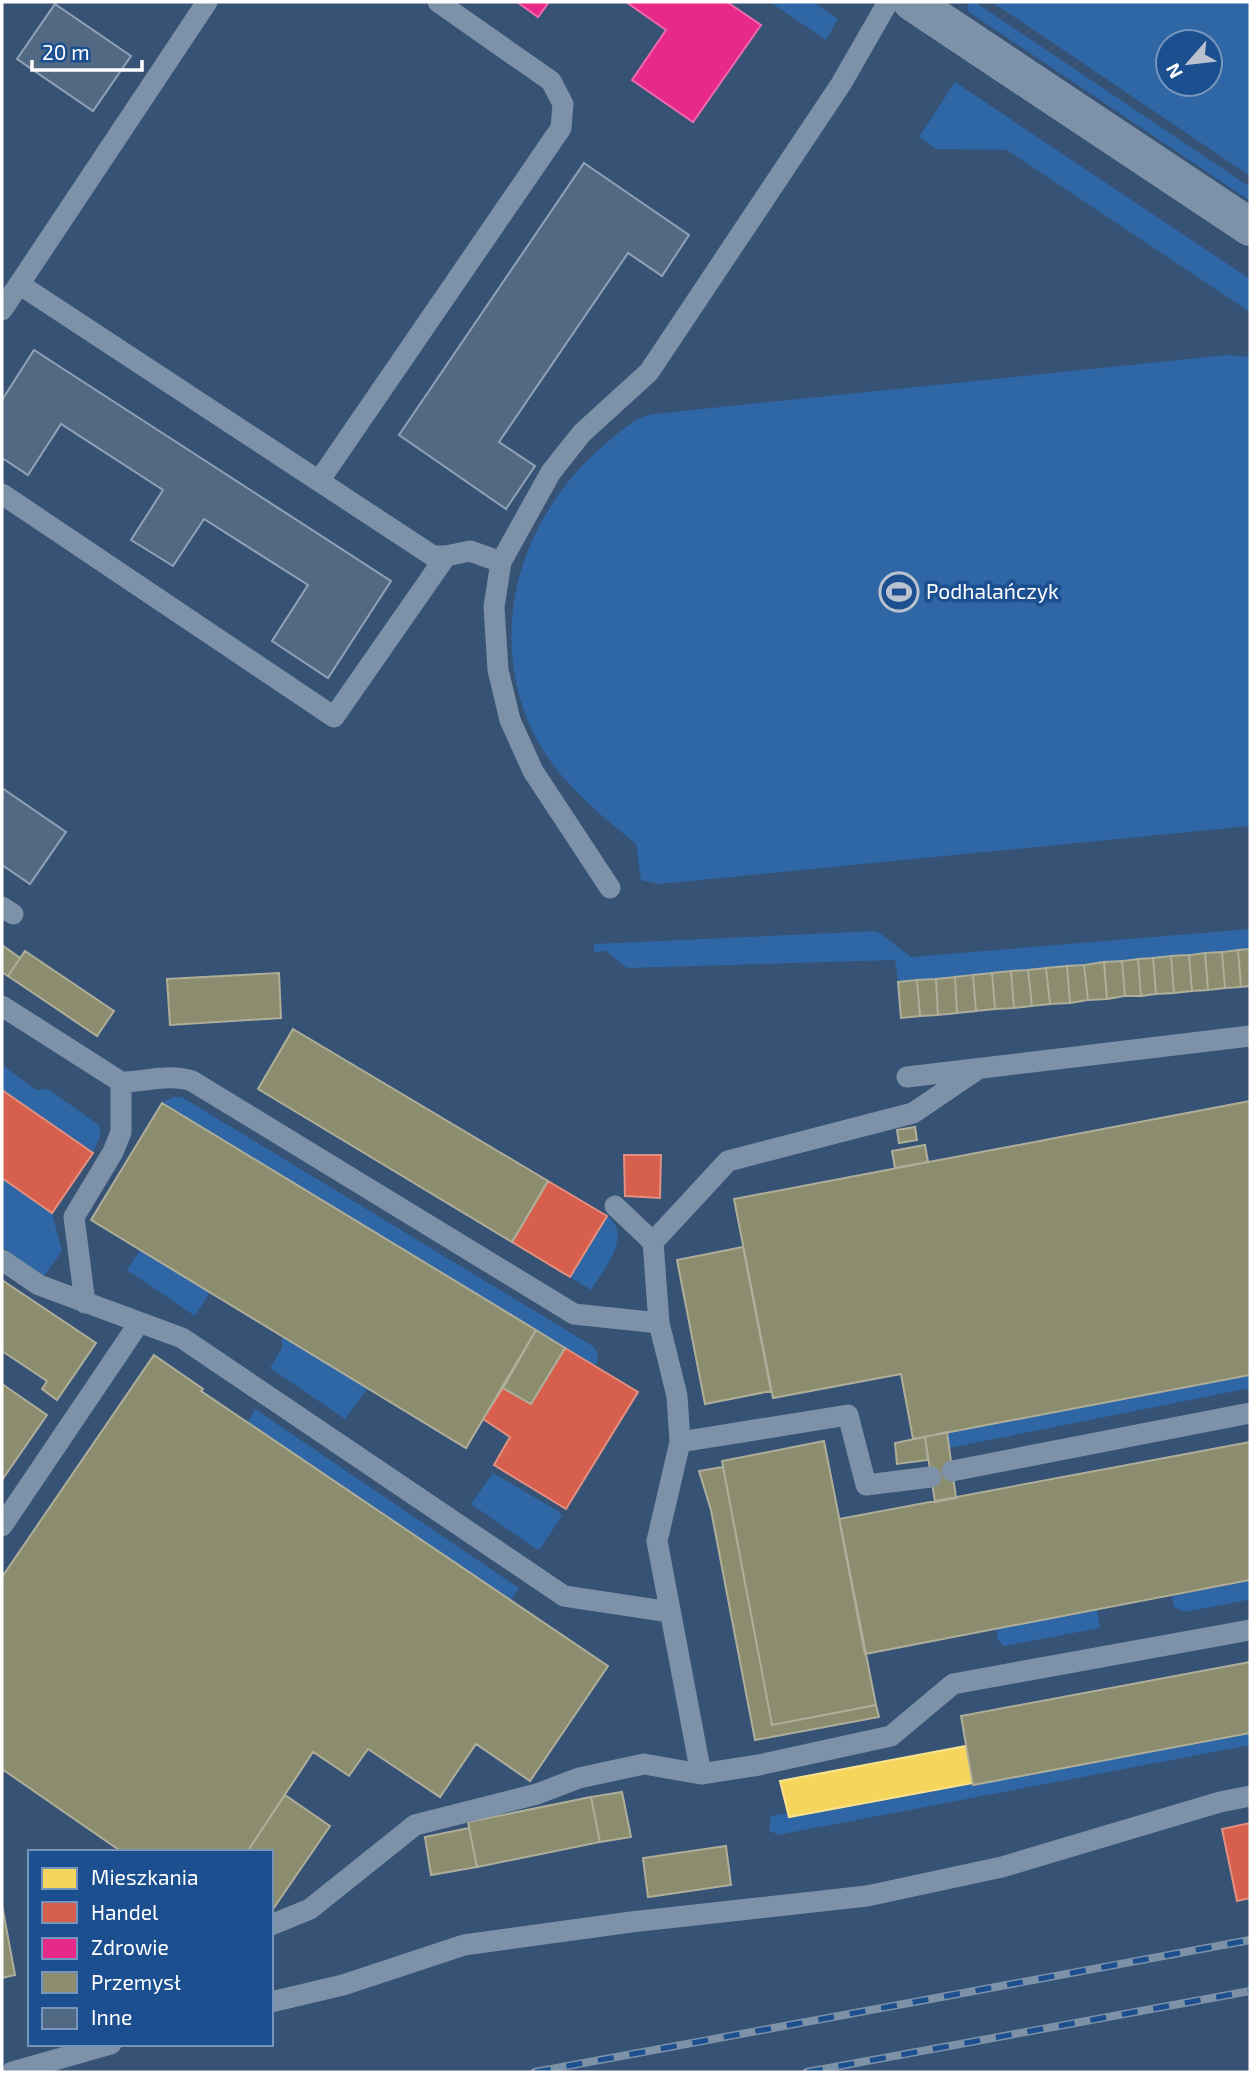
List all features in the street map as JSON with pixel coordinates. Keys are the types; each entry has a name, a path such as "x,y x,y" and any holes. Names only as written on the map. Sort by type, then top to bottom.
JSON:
{"street":[{"path":"912,2 1250,227"}],"lane":[{"path":"2,310 207,2"},
{"path":"319,481 561,128 563,104 551,81 438,2"},
{"path":"610,888 533,771 510,720 498,670 494,607 501,562 551,472 582,433 649,372 841,84 888,2"},
{"path":"19,284 433,556 470,551 501,562"},
{"path":"2,494 334,717 446,556"},
{"path":"2,1006 121,1082 179,1076 192,1081 575,1314 659,1323"},
{"path":"907,1077 1250,1036"},
{"path":"653,1242 728,1161 914,1113 978,1069"},
{"path":"85,1303 74,1217 113,1152 121,1132 121,1082"},
{"path":"615,1206 653,1242 659,1323 677,1396 680,1442 657,1541 701,1774"},
{"path":"2,1260 39,1285 182,1338 564,1596 670,1612"},
{"path":"2,1526 139,1323"},
{"path":"680,1442 848,1415 866,1485 942,1474 1250,1413"},
{"path":"273,1924 310,1909 415,1825 537,1794 579,1778 644,1765 701,1774 759,1765 891,1736 953,1684 1250,1630"},
{"path":"273,2002 343,1985 464,1945 631,1922 881,1893 1002,1867 1220,1802 1250,1796"},
{"path":"12,2072 104,2046"}],"shaded area":[{"path":"770,2 813,2 838,19 826,40"},
{"path":"970,2 975,2 1250,187 1250,201 969,12 967,7"},
{"path":"991,2 1250,2 1250,176 1007,12"},
{"path":"955,82 1250,279 1250,312 1007,150 936,149 919,137"},
{"name":"Podhalańczyk","path":"1227,355 1250,357 1250,826 660,884 641,880 636,844 574,789 560,774 537,740 517,686 512,650 512,615 519,580 545,515 566,485 602,447 640,418 682,411"},
{"path":"1250,929 1250,949 898,982 895,960 627,968 606,951 594,952 594,944 877,931 911,957"},
{"path":"2,1065 36,1090 48,1089 99,1125 101,1134 93,1153 2,1090"},
{"path":"173,1097 181,1097 190,1102 594,1347 598,1356 595,1366 162,1103"},
{"path":"2,1178 52,1213 62,1251 44,1276 2,1247"},
{"path":"607,1216 615,1224 617,1242 614,1253 591,1290 570,1277"},
{"path":"140,1250 210,1292 195,1316 127,1270"},
{"path":"282,1336 368,1388 345,1419 270,1368 282,1348"},
{"path":"1250,1375 1250,1388 949,1448 947,1432"},
{"path":"255,1409 519,1588 511,1600 248,1422"},
{"path":"493,1473 558,1511 562,1516 540,1549 536,1549 471,1504"},
{"path":"1250,1581 1250,1597 1247,1600 1185,1612 1174,1607 1172,1596"},
{"path":"1097,1610 1100,1628 1004,1646 998,1640 996,1629"},
{"path":"1250,1733 1250,1745 778,1835 769,1830 771,1816 788,1813 789,1817"}],"building: Mieszkania":[{"path":"966,1746 973,1783 789,1817 780,1781"}],"building: Handel":[{"path":"2,1090 93,1153 52,1213 2,1178"},
{"path":"624,1155 661,1155 660,1198 625,1196"},
{"path":"548,1181 607,1216 570,1277 512,1242"},
{"path":"565,1348 638,1392 566,1509 494,1465 510,1437 483,1419 503,1388 531,1404"},
{"path":"1250,1823 1250,1898 1237,1901 1222,1829"}],"building: Zdrowie":[{"path":"517,2 549,2 538,17"},
{"path":"626,2 727,2 761,25 693,122 632,80 666,30"}],"building: Przemysł":[{"path":"2,945 20,958 8,976 2,972"},
{"path":"1250,949 1250,986 1241,987 1238,950"},
{"path":"1238,950 1241,987 1225,988 1222,952"},
{"path":"25,951 114,1011 97,1036 8,976"},
{"path":"1222,952 1225,988 1208,990 1205,953"},
{"path":"1205,953 1208,990 1192,991 1189,955"},
{"path":"1189,955 1192,991 1174,993 1171,956"},
{"path":"1171,956 1174,993 1156,994 1153,958"},
{"path":"1153,958 1156,994 1141,996 1138,959"},
{"path":"1138,959 1141,996 1125,996 1122,961"},
{"path":"1122,961 1125,996 1107,999 1104,962"},
{"path":"1104,962 1107,999 1088,1000 1084,965"},
{"path":"1084,965 1088,1000 1070,1003 1067,966"},
{"path":"1067,966 1070,1003 1050,1004 1046,968"},
{"path":"1046,968 1050,1004 1032,1006 1028,970"},
{"path":"1028,970 1032,1006 1014,1008 1011,971"},
{"path":"1011,971 1014,1008 995,1009 992,973"},
{"path":"279,973 281,1018 170,1025 167,979"},
{"path":"992,973 995,1009 976,1011 973,975"},
{"path":"973,975 976,1011 957,1013 955,977"},
{"path":"955,977 957,1013 938,1015 936,979"},
{"path":"936,979 938,1015 920,1016 917,980"},
{"path":"917,980 920,1016 901,1018 898,982"},
{"path":"293,1029 548,1181 512,1242 258,1089"},
{"path":"1250,1101 1250,1375 913,1439 901,1374 773,1398 734,1199"},
{"path":"162,1103 536,1330 466,1448 91,1220"},
{"path":"915,1127 917,1140 899,1143 897,1130"},
{"path":"925,1145 928,1162 895,1168 892,1151"},
{"path":"743,1247 771,1391 705,1404 677,1260"},
{"path":"2,1280 96,1343 57,1400 42,1389 47,1381 2,1351"},
{"path":"536,1330 565,1348 531,1404 503,1388"},
{"path":"154,1355 203,1389 201,1391 608,1666 530,1781 476,1744 440,1797 368,1749 349,1776 313,1752 248,1850 119,1850 2,1769 2,1577"},
{"path":"2,1384 47,1415 2,1480"},
{"path":"947,1432 956,1498 935,1502 925,1437"},
{"path":"925,1437 928,1460 897,1464 895,1443"},
{"path":"824,1441 876,1705 772,1725 722,1461"},
{"path":"1250,1442 1250,1580 865,1654 839,1519"},
{"path":"723,1467 772,1725 876,1705 879,1717 755,1740 711,1510 699,1471"},
{"path":"1250,1662 1250,1733 973,1785 961,1716"},
{"path":"622,1792 631,1837 600,1842 591,1797"},
{"path":"285,1795 330,1826 273,1909 273,1850 248,1850"},
{"path":"591,1797 600,1842 477,1867 468,1822"},
{"path":"469,1828 477,1867 431,1875 425,1837"},
{"path":"726,1846 731,1885 648,1897 643,1858"},
{"path":"2,1905 15,1975 2,1978"}],"building: Inne":[{"path":"55,4 131,56 93,111 17,59"},
{"path":"584,163 689,235 662,276 628,253 499,442 535,466 506,509 399,435"},
{"path":"34,350 391,581 328,678 272,641 308,585 204,519 173,566 131,540 163,490 61,424 28,475 2,458 2,400"},
{"path":"2,788 66,832 30,884 2,865"}],"railway":[{"path":"535,2072 1250,1940"},
{"path":"807,2072 1250,1991"}],"place":[{"name":"Podhalańczyk","path":"899,592"}]}
